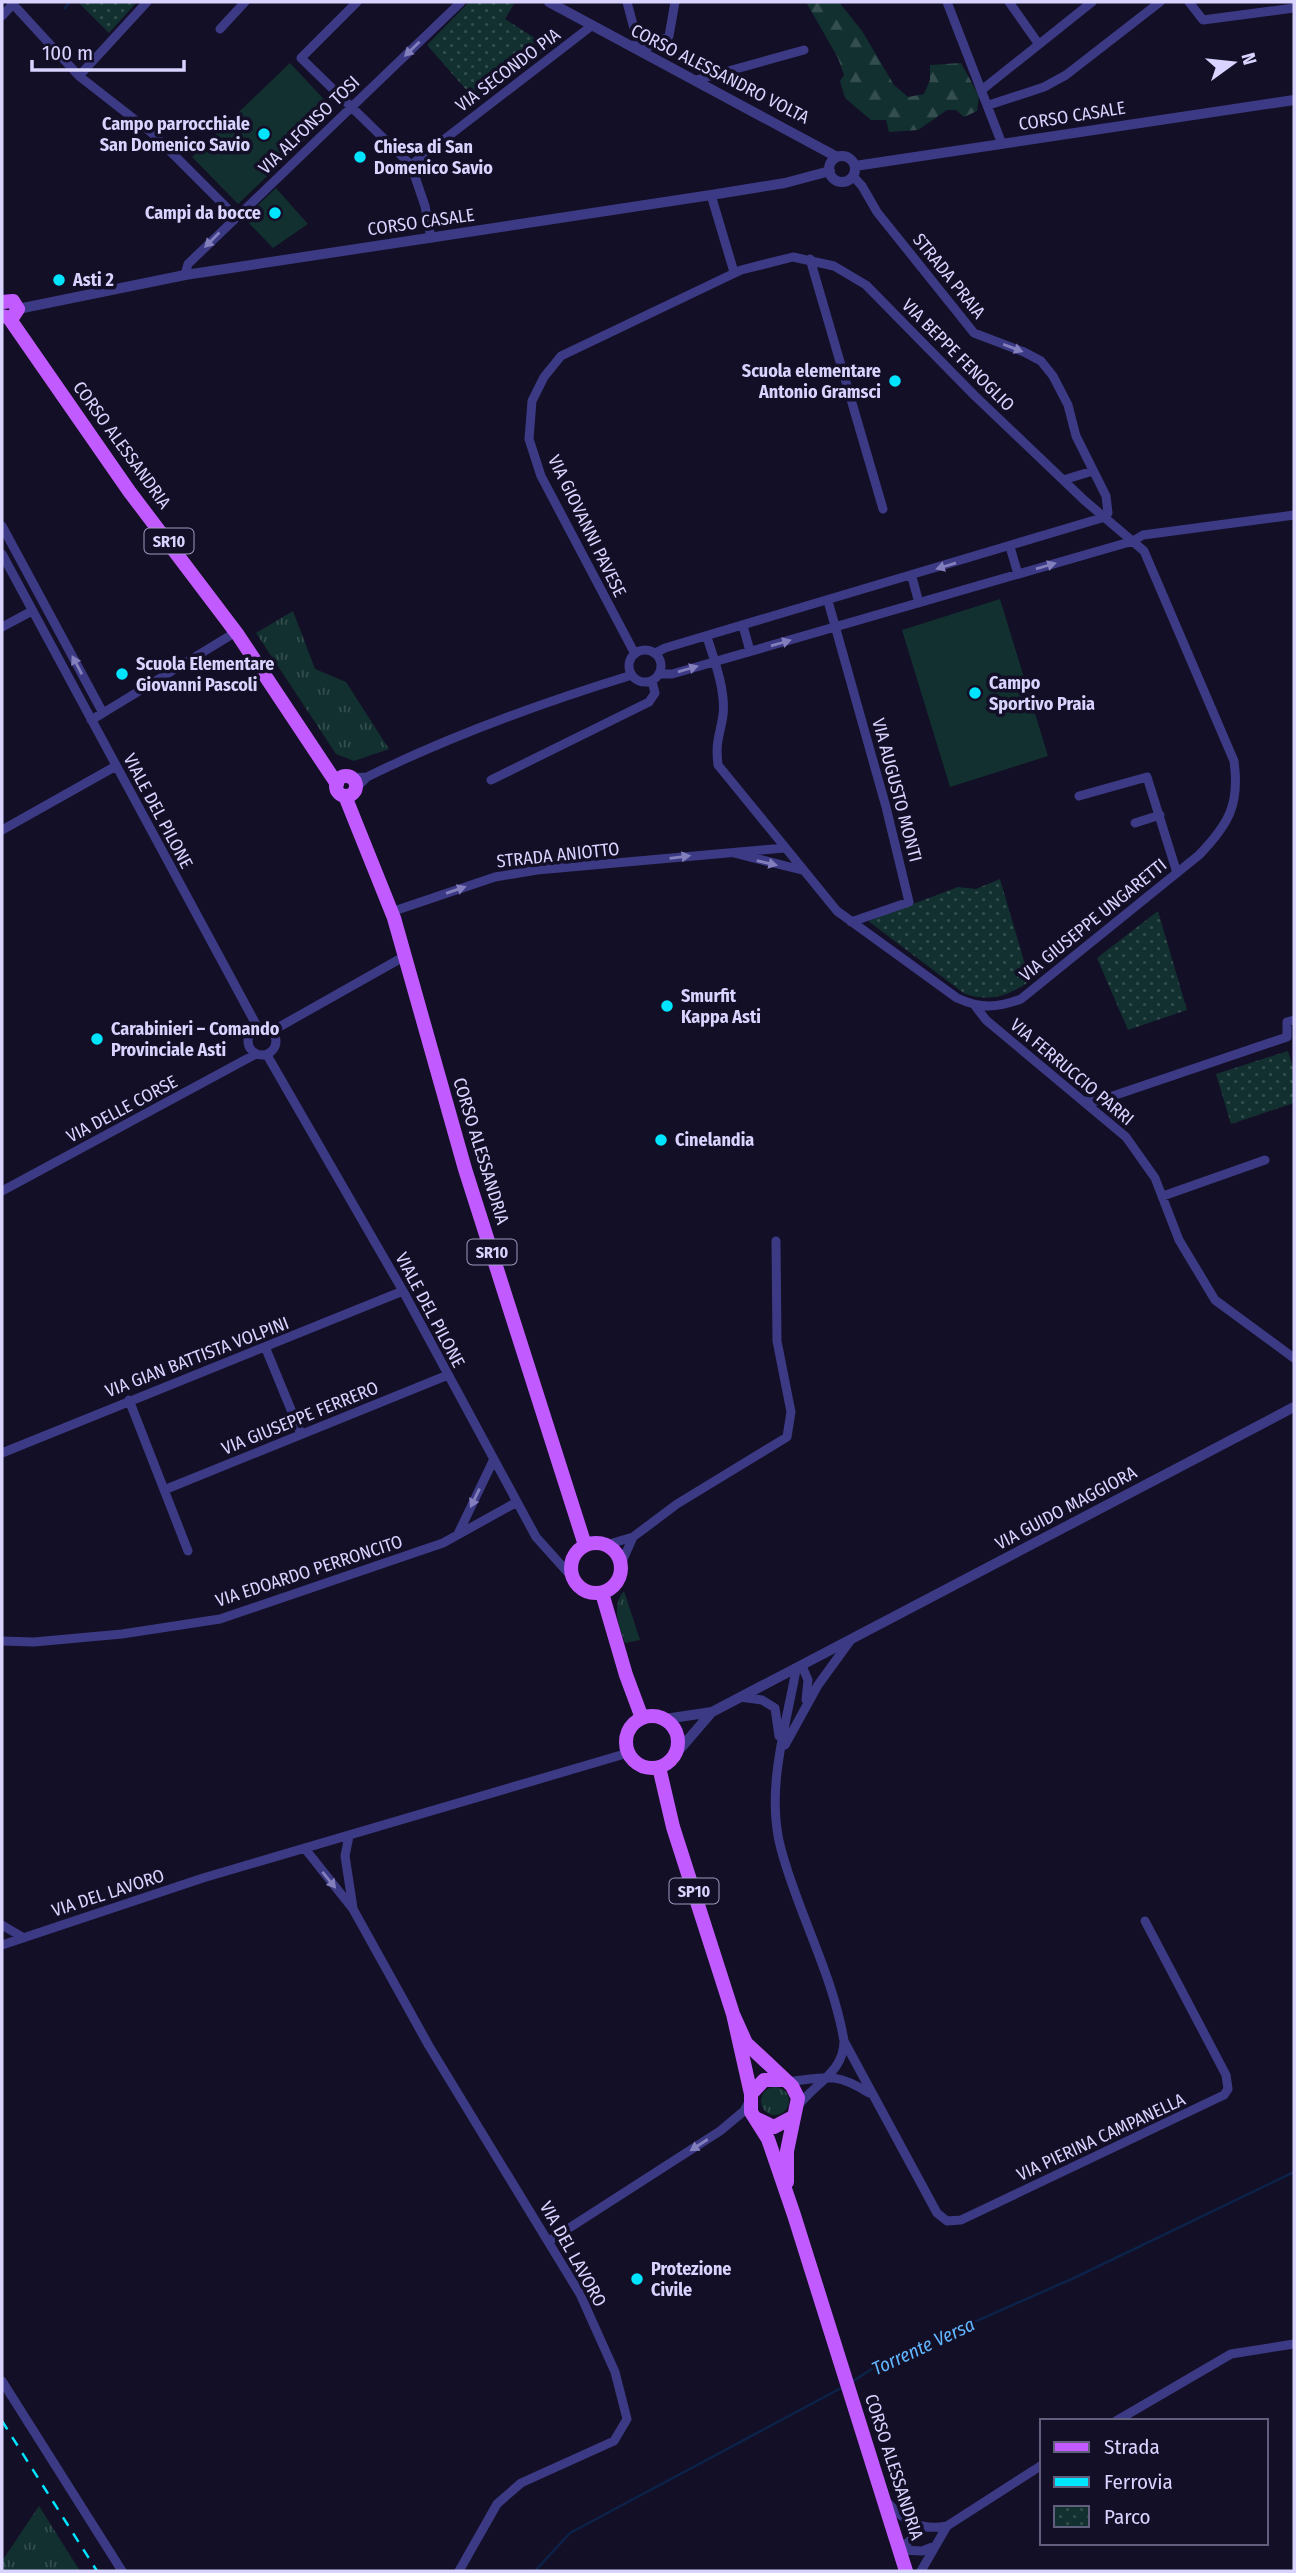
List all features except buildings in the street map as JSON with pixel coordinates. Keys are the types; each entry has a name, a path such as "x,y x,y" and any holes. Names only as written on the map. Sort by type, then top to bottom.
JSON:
{"main road":[{"path":"2,302 13,301 10,315"},
{"name":"CORSO ALESSANDRIA","path":"10,315 129,491 236,632 326,766 348,789 405,956 465,1169 585,1545"},
{"path":"585,1545 606,1545 618,1556 621,1564 619,1579 602,1593 580,1588 572,1576 574,1555 585,1545"},
{"path":"602,1593 626,1675 642,1718"},
{"path":"642,1718 665,1719 676,1732 678,1740 674,1756 659,1767 638,1764 628,1753 626,1737 629,1728 642,1718"},
{"name":"CORSO ALESSANDRIA","path":"659,1767 673,1827 733,2014 754,2117 768,2139 794,2214 906,2571"},
{"name":"CORSO ALESSANDRIA","path":"733,2014 746,2043 796,2092 786,2174 794,2214"},
{"path":"750,2097 765,2080 787,2082"},
{"path":"754,2117 774,2127 795,2112"}],"street":[{"path":"79,76 147,2"},
{"path":"220,29 245,2"},
{"path":"357,2 301,58 411,165 425,206 431,238"},
{"name":"VIA ALFONSO TOSI","path":"185,275 188,264 236,216 461,2"},
{"name":"CORSO ALESSANDRO VOLTA","path":"549,2 590,27 696,80 837,157"},
{"path":"627,2 640,51 669,36 675,2"},
{"path":"947,2 983,89 1002,144"},
{"path":"1009,2 1038,43"},
{"path":"983,89 1092,2"},
{"path":"989,105 1044,88 1066,75 1160,2"},
{"path":"1189,2 1203,20 1281,6 1294,8"},
{"path":"2,16 13,3 79,76 152,133 236,216"},
{"name":"VIA SECONDO PIA","path":"411,165 590,27"},
{"path":"696,80 804,50"},
{"name":"CORSO CASALE","path":"854,171 1002,144 1294,100"},
{"path":"837,157 848,157 854,171 839,181 830,172 831,163 837,157"},
{"name":"STRADA PRAIA","path":"854,171 877,212 974,333 1041,361 1053,376 1109,509 1105,517"},
{"name":"CORSO CASALE","path":"10,315 185,275 711,195 785,183 830,172"},
{"path":"711,195 734,272"},
{"path":"810,259 883,509"},
{"name":"VIA BEPPE FENOGLIO","path":"734,272 774,260 810,259 834,265 866,285 974,396 1133,541"},
{"name":"VIA GIOVANNI PAVESE","path":"635,654 541,476 529,439 531,401 544,377 561,356 734,272"},
{"path":"1063,480 1093,471"},
{"path":"1105,517 655,653 643,650 635,654 629,666 632,675 643,682 652,681 660,674 715,662 1018,575 1133,541 1143,535 1294,516"},
{"path":"2,526 103,713"},
{"name":"VIA GIUSEPPE UNGARETTI","path":"976,1007 1003,1006 1021,999 1177,873 1219,834 1231,812 1237,787 1234,761 1149,560 1133,541"},
{"path":"1010,547 1018,575"},
{"name":"VIALE DEL PILONE","path":"2,554 258,1028"},
{"path":"912,577 919,603"},
{"name":"VIA AUGUSTO MONTI","path":"828,601 909,902 851,922"},
{"path":"2,627 32,611"},
{"path":"743,626 750,652"},
{"path":"91,720 236,632"},
{"path":"707,637 715,662 723,712 715,743 718,765 837,912 957,998 976,1007"},
{"path":"655,653 661,663 660,674"},
{"path":"348,789 367,777 495,721 632,675"},
{"path":"491,780 649,702 655,693 652,681"},
{"path":"2,830 116,766"},
{"path":"1079,796 1144,777 1149,779 1177,873"},
{"path":"1135,823 1160,815"},
{"name":"STRADA ANIOTTO","path":"391,912 495,877 537,870 784,848"},
{"name":"STRADA ANIOTTO","path":"732,852 802,870"},
{"path":"272,1031 275,1044 267,1055 256,1054 248,1043 250,1034 258,1028 272,1031 405,956"},
{"name":"VIA FERRUCCIO PARRI","path":"976,1007 986,1020 1126,1138 1155,1178 1175,1232 1215,1300 1294,1358"},
{"path":"1084,1101 1098,1101 1287,1037 1287,1022 1294,1020"},
{"name":"VIA DELLE CORSE","path":"2,1191 256,1054"},
{"name":"VIALE DEL PILONE","path":"267,1055 403,1291 536,1537 572,1576"},
{"path":"1163,1196 1265,1160"},
{"path":"606,1545 634,1536 677,1504 787,1437 791,1412 777,1341 776,1241"},
{"name":"VIA GIAN BATTISTA VOLPINI","path":"2,1453 130,1400 266,1349 403,1291"},
{"path":"266,1349 301,1434"},
{"name":"VIA GIUSEPPE FERRERO","path":"164,1490 448,1375"},
{"path":"130,1400 188,1551"},
{"name":"VIA GUIDO MAGGIORA","path":"665,1719 712,1712 1294,1407"},
{"path":"457,1535 493,1461"},
{"name":"VIA EDOARDO PERRONCITO","path":"2,1641 34,1642 122,1634 220,1619 443,1543 517,1502"},
{"path":"621,1564 634,1536"},
{"name":"VIA GUIDO MAGGIORA","path":"780,1756 831,1664 852,1638"},
{"name":"VIA GUIDO MAGGIORA","path":"799,1668 807,1672 809,1691 804,1709"},
{"name":"VIA GUIDO MAGGIORA","path":"780,1756 799,1668"},
{"name":"VIA GUIDO MAGGIORA","path":"740,1697 762,1700 775,1708 779,1719 777,1805 781,1848 834,2002 844,2041"},
{"name":"VIA GUIDO MAGGIORA","path":"674,1756 712,1712"},
{"name":"VIA DEL LAVORO","path":"2,1945 203,1878 306,1850 628,1753"},
{"name":"VIA DEL LAVORO","path":"349,1836 345,1856 353,1909"},
{"name":"VIA DEL LAVORO","path":"306,1850 353,1909 429,2046 580,2294 615,2372 627,2419 614,2441 522,2483 497,2504 459,2571"},
{"name":"VIA PIERINA CAMPANELLA","path":"844,2041 937,2213 954,2222 1220,2100 1228,2089 1226,2075 1145,1920"},
{"path":"2,1925 24,1938"},
{"path":"795,2112 839,2066 844,2041"},
{"path":"787,2082 827,2076 842,2078 871,2094"},
{"path":"549,2241 720,2131 744,2111 750,2097"},
{"path":"1119,2419 1231,2354 1294,2344"},
{"path":"2,2381 122,2571"},
{"path":"921,2571 947,2526 1040,2466"},
{"path":"884,2499 909,2522 923,2528 947,2526"},
{"path":"900,2550 923,2528"},
{"path":"900,2550 922,2551 935,2546"}],"green space":[{"path":"78,2 137,2 109,33"},
{"path":"469,2 515,2 505,19 549,47 477,102 427,45"},
{"path":"806,2 839,2 862,31 894,85 908,97 924,94 930,80 930,65 961,63 979,96 977,111 964,117 956,110 947,110 918,130 889,132 886,120 871,120 845,98 840,81 844,75 838,58"},
{"name":"Campo parrocchiale San Domenico Savio","path":"290,63 335,111 238,204 192,157"},
{"name":"Campi da bocce","path":"276,188 308,224 273,248 244,218"},
{"name":"Campo Sportivo Praia","path":"1000,599 1048,756 950,787 902,630"},
{"path":"293,611 315,669 346,682 389,749 354,761 336,754 256,633"},
{"path":"1000,879 1024,961 1035,977 1002,995 985,998 965,994 868,921 958,887 976,889"},
{"path":"1158,911 1187,1010 1128,1030 1097,958"},
{"path":"1288,1051 1294,1071 1294,1103 1231,1124 1216,1074"},
{"path":"624,1591 640,1640 625,1643 617,1610"},
{"path":"775,2087 785,2091 789,2101 785,2111 775,2115 765,2111 761,2101 765,2091"},
{"path":"39,2506 80,2571 2,2571 2,2561"}],"waterway":[{"path":"65,8 70,2"},
{"name":"Torrente Versa","path":"852,2382 879,2364 1074,2278 1294,2172"},
{"name":"Torrente Versa","path":"535,2571 570,2533 843,2387"}],"railway":[{"path":"2,2421 97,2571"}],"place":[{"name":"Campo parrocchiale San Domenico Savio","path":"264,134"},
{"name":"Chiesa di San Domenico Savio","path":"360,157"},
{"name":"Campi da bocce","path":"275,213"},
{"name":"Asti 2","path":"59,280"},
{"name":"Scuola elementare Antonio Gramsci","path":"895,381"},
{"name":"Scuola Elementare Giovanni Pascoli","path":"122,674"},
{"name":"Campo Sportivo Praia","path":"975,693"},
{"name":"Smurfit Kappa Asti","path":"667,1006"},
{"name":"Carabinieri – Comando Provinciale Asti","path":"97,1039"},
{"name":"Cinelandia","path":"661,1140"},
{"name":"Protezione Civile","path":"637,2279"}]}
